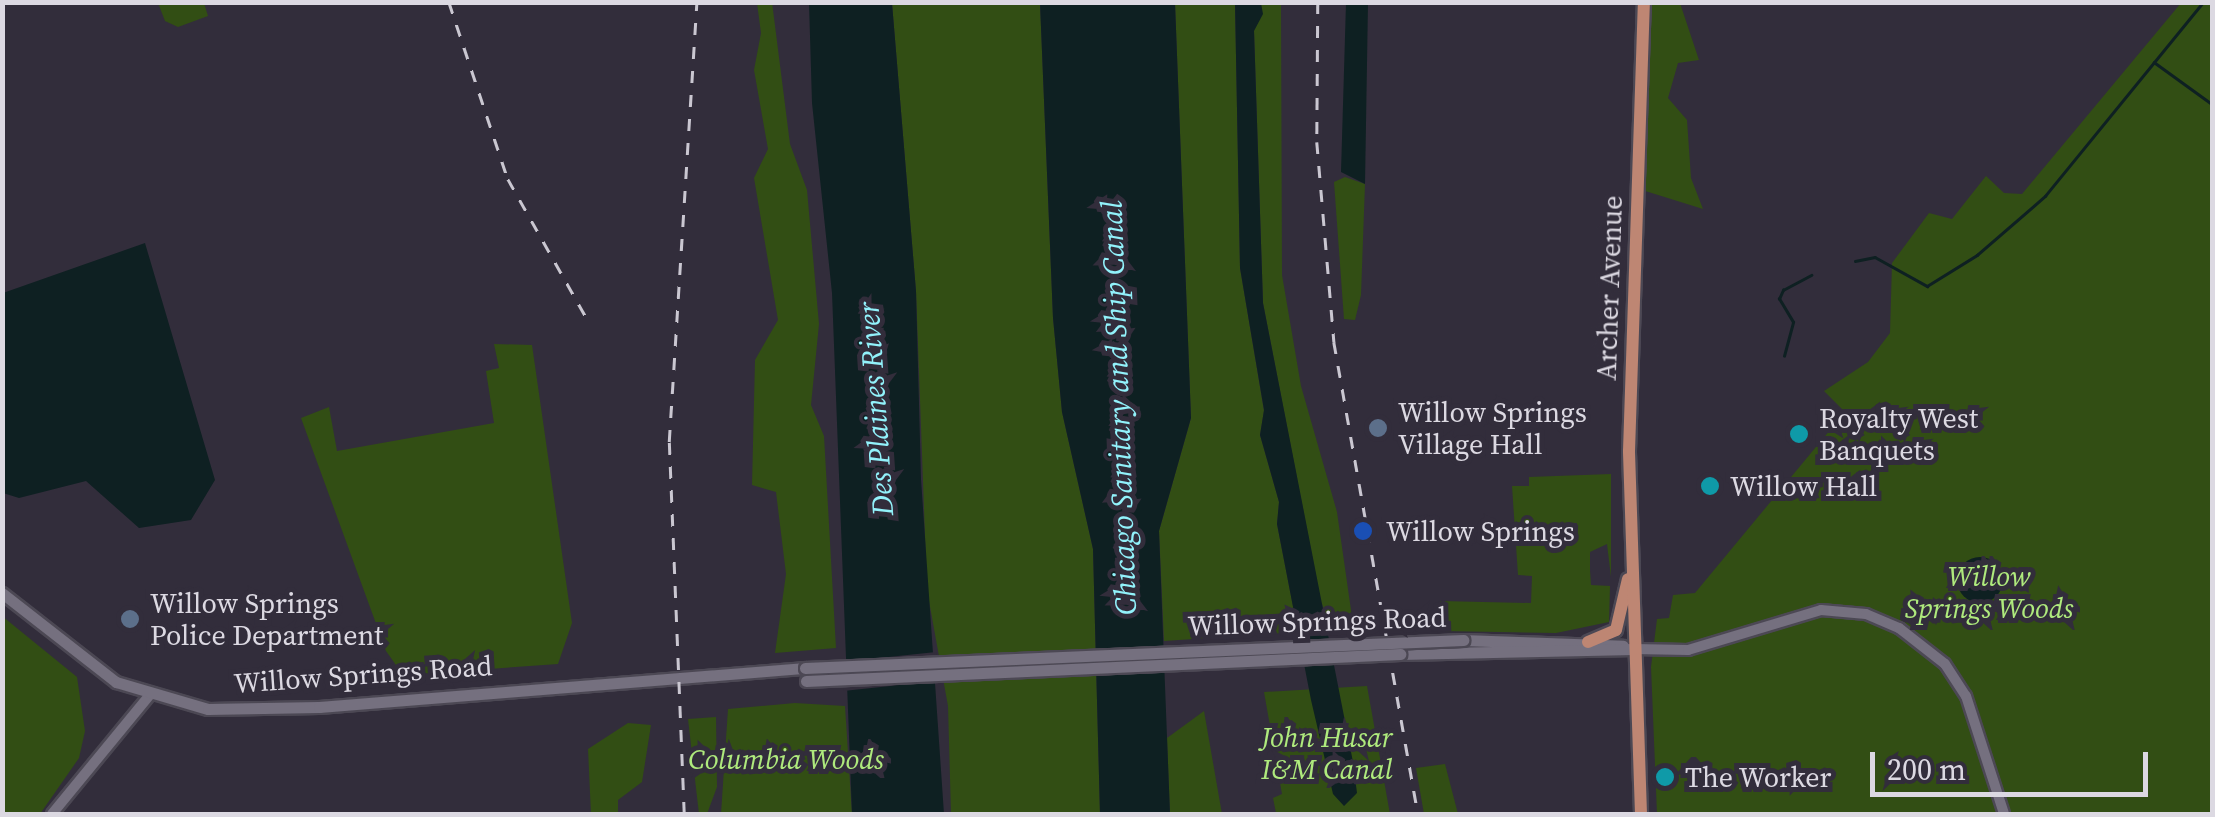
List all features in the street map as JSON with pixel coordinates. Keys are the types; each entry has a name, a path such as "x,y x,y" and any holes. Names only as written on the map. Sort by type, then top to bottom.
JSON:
{"main road":[{"name":"Archer Avenue","path":"1641,814 1632,567 1644,2"},
{"path":"1588,642 1616,630 1632,567"},
{"name":"Willow Springs Road","path":"2,593 91,664 149,696 208,708 264,709 762,676 1463,646 1588,642 1634,649"},
{"name":"Willow Springs Road","path":"1463,646 1634,649"}],"street":[{"name":"Willow Springs Road","path":"1634,649 1688,650 1821,610 1866,614 1899,628 1945,664 1966,696 2004,814"},
{"path":"52,814 149,696"}],"green space":[{"path":"772,2 790,144 807,190 819,324 811,405 824,436 836,648 775,653 786,574 776,492 752,485 755,360 778,320 754,178 768,149 754,70 761,33 757,3"},
{"path":"158,3 204,3 208,16 178,27 165,21"},
{"path":"892,3 1040,3 1053,318 1062,412 1093,549 1100,814 951,814 948,706 927,590 916,291"},
{"path":"1175,3 1235,3 1240,268 1264,411 1260,435 1279,502 1277,524 1298,632 1164,641 1159,531 1191,418"},
{"path":"1261,3 1281,3 1282,275 1301,386 1337,512 1352,617 1346,629 1333,630 1321,602 1263,303 1254,30"},
{"path":"1648,3 1680,3 1699,60 1678,63 1668,98 1687,120 1691,178 1703,209 1642,190"},
{"name":"Willow Springs Woods","path":"2181,3 2212,3 2212,814 1657,814 1651,667 1657,619 1669,618 1673,595 1695,593 1845,412 1824,391 1868,362 1890,333 1892,263 1929,213 1952,219 1986,176 2004,193 2022,194"},
{"path":"1345,177 1365,184 1361,295 1355,320 1344,319 1334,182"},
{"path":"494,344 532,345 572,623 558,664 403,675 386,651 301,418 329,407 337,451 494,423 486,371 499,368"},
{"path":"1611,474 1611,577 1607,544 1590,552 1591,585 1610,586 1609,622 1556,633 1443,631 1440,601 1531,603 1532,576 1518,575 1512,486 1529,486 1529,477"},
{"path":"2,616 77,677 85,731 79,758 40,814 3,814"},
{"name":"John Husar I&M Canal","path":"1367,686 1390,814 1267,814 1276,813 1273,798 1282,794 1264,692"},
{"name":"Columbia Woods","path":"795,703 845,706 852,814 721,814 728,709"},
{"path":"1204,711 1222,814 1170,814 1167,738"},
{"path":"716,717 717,787 707,814 699,814 688,719"},
{"path":"628,723 651,725 642,782 618,800 618,814 591,814 588,749"},
{"path":"1445,764 1458,814 1424,814 1416,768"}],"water":[{"name":"Des Plaines River","path":"809,3 892,3 916,291 921,479 944,814 852,814 832,293 812,103"},
{"name":"Chicago Sanitary and Ship Canal","path":"1040,3 1175,3 1191,418 1159,531 1170,814 1100,814 1093,549 1062,412 1053,318"},
{"path":"1235,3 1261,3 1263,14 1254,31 1263,303 1353,762 1357,793 1344,806 1333,794 1311,700 1277,524 1279,502 1260,435 1264,410 1240,268"},
{"path":"1346,3 1368,3 1365,184 1341,172"},
{"path":"145,243 215,480 191,520 139,528 86,481 19,498 3,493 3,293"},
{"path":"1980,557 1996,564 2003,580 1996,596 1980,603 1964,596 1957,580 1964,564"}],"pier":[{"path":"936,652 939,681 844,691 841,662"}],"waterway":[{"path":"1855,261 1875,257 1927,286 1977,255 2045,196 2203,2"},
{"path":"2154,62 2212,104"},
{"path":"1784,356 1793,322 1779,299 1783,290 1811,275"}],"railway":[{"path":"449,2 508,179 590,324"},
{"path":"684,814 669,442 697,2"},
{"path":"1318,2 1317,142 1334,342 1418,814"}],"place":[{"name":"Willow Springs Village Hall","path":"1378,428"},
{"name":"Royalty West Banquets","path":"1799,434"},
{"name":"Willow Hall","path":"1710,486"},
{"name":"Willow Springs","path":"1363,531"},
{"name":"Willow Springs Police Department","path":"130,619"},
{"name":"The Worker","path":"1665,777"}]}
